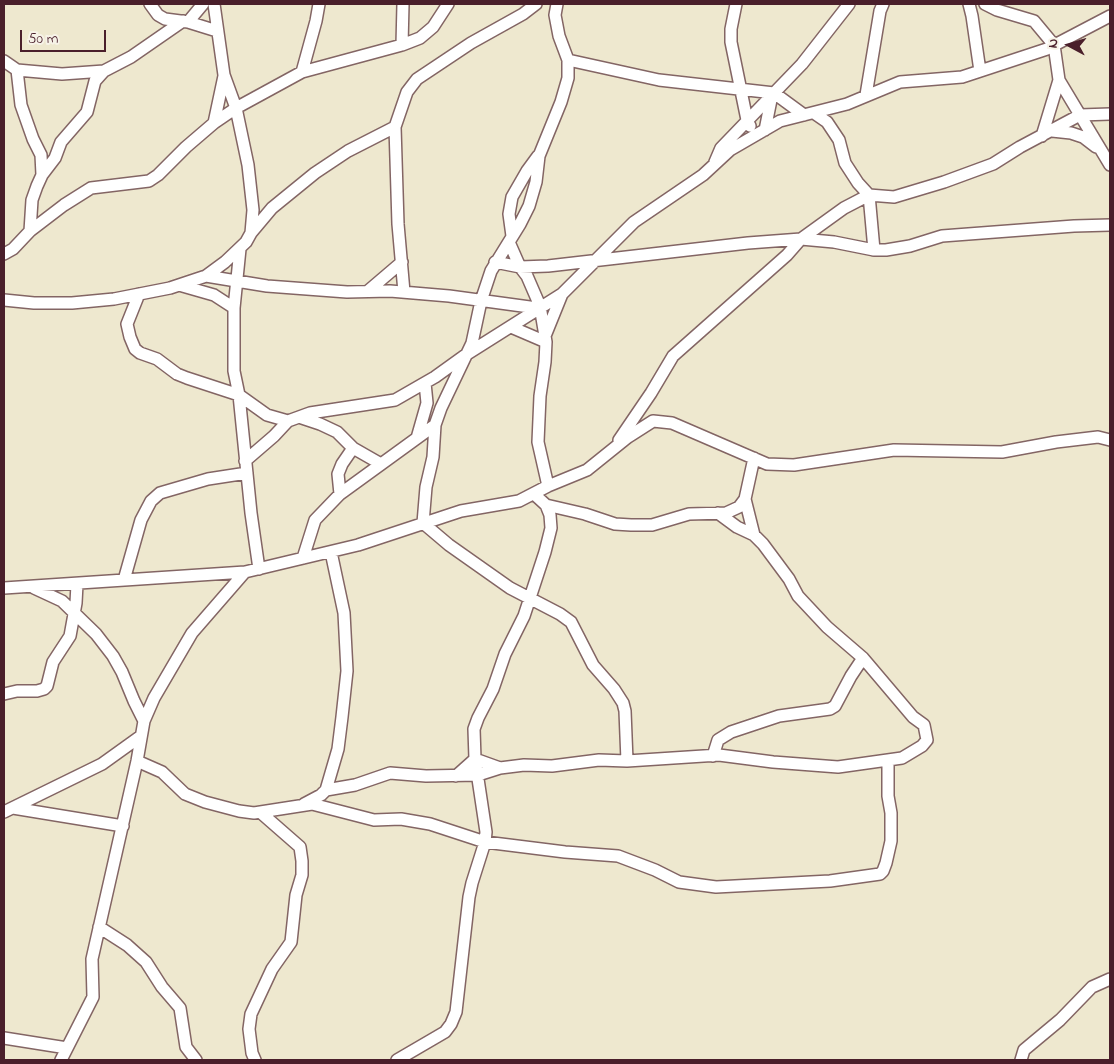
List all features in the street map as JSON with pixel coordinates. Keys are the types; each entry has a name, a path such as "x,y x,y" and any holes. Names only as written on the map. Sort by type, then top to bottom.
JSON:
{"street":[{"path":"150,4 158,15 165,19 186,21 217,31"},
{"path":"30,231 32,200 42,175 54,158 61,142 87,112 95,81 104,71 131,57 186,21 203,4"},
{"path":"214,4 224,75 236,108 248,165 253,210 252,233"},
{"path":"302,72 319,4"},
{"path":"402,45 403,4"},
{"path":"4,254 13,249 30,231 64,205 91,188 149,181 158,175 214,123 236,108 302,72 402,45 420,38 433,27 448,4"},
{"path":"404,292 398,224 396,128 407,92 417,79 471,43 523,14 536,4"},
{"path":"548,486 538,442 538,423 545,362 545,339 539,307 527,276 520,267 510,239 509,214 512,197 538,156 561,102 568,78 568,60 559,36 555,15 556,4"},
{"path":"736,4 731,29 731,42 747,120 760,133"},
{"path":"714,165 721,148 802,64 849,4"},
{"path":"866,95 880,11 883,4"},
{"path":"969,4 980,71"},
{"path":"985,4 997,10 1034,21 1054,46 1059,80 1047,133"},
{"path":"245,461 293,419 310,413 395,400 430,380 539,307 562,294 634,222 703,175 730,150 780,122 847,104 900,82 962,77 1054,46 1110,16"},
{"path":"568,60 660,80 773,94 827,122 839,140 845,163 858,183 869,195 874,250"},
{"path":"4,62 17,70 62,74 104,71"},
{"path":"17,70 21,105 41,155 42,175"},
{"path":"214,123 224,75"},
{"path":"1059,80 1110,165"},
{"path":"760,133 773,94"},
{"path":"612,450 651,393 673,356 787,255 802,239 844,208 869,195 894,197 994,164 1020,147 1080,115 1110,114"},
{"path":"4,300 34,303 72,303 139,294 179,285 206,276 240,249 272,208 315,173 348,151 396,128"},
{"path":"1047,133 1071,133 1083,137 1102,151"},
{"path":"41,155 54,158"},
{"path":"424,523 426,487 433,457 435,425 472,344 481,301 495,262 529,206 536,182 538,156"},
{"path":"495,262 520,267 594,262 748,243 802,239 834,242 874,250 910,246 942,236 1074,226 1110,226"},
{"path":"240,249 234,308 234,371 239,394 245,461 259,569"},
{"path":"368,292 402,262"},
{"path":"206,276 267,286 347,292 404,292 539,307"},
{"path":"179,285 214,294 234,308"},
{"path":"139,294 127,324 130,338 135,349 140,353 161,362 177,374 239,394 267,415 320,424 337,432 353,448 380,464"},
{"path":"545,339 562,294"},
{"path":"511,327 545,339"},
{"path":"430,380 450,390"},
{"path":"418,438 427,403 430,380"},
{"path":"337,409 337,432"},
{"path":"4,588 245,572 358,546 461,512 519,501 548,486 587,470 652,421 672,423 767,464 794,465 894,450 1002,452 1056,442 1098,437 1110,440"},
{"path":"303,558 315,520 340,494 435,425"},
{"path":"340,494 338,474 342,464 353,448"},
{"path":"546,506 585,514 615,524 631,525 652,525 689,514 726,513 739,507 745,499 754,458"},
{"path":"124,580 141,520 151,501 160,493 208,479 247,473"},
{"path":"397,1060 445,1032 456,1012 472,883 485,842 486,832 475,759 474,730 493,689 505,654 524,616 545,552 551,528 550,515 546,506 534,494"},
{"path":"745,499 754,535"},
{"path":"137,761 162,772 185,794 205,802 239,811 260,812 298,806 390,773 426,776 478,775 500,768 524,765 552,766 599,760 627,761 713,756 731,756 773,762 838,767 902,758 922,746 927,740 924,725 913,716 863,658 827,627 798,596 789,579 763,544 754,535 718,513"},
{"path":"424,523 448,545 510,588 560,614 571,622 593,665 614,689 623,703 627,761"},
{"path":"323,798 338,749 347,671 344,613 331,552"},
{"path":"61,1060 94,997 92,959 123,826 144,721 154,698 192,633 245,572"},
{"path":"4,694 17,691 37,691 47,686 54,662 70,636 75,612 77,584"},
{"path":"32,587 62,600 96,634 113,656 122,672 144,721"},
{"path":"713,756 718,740 731,732 779,716 830,709 835,706 863,658"},
{"path":"8,810 102,764 141,736"},
{"path":"475,759 500,768"},
{"path":"456,776 475,759"},
{"path":"323,798 374,820 401,820 430,824 485,842 565,852 618,856 656,870 679,882 716,887 830,881 883,872 891,841 888,760"},
{"path":"276,825 298,806"},
{"path":"8,810 123,826"},
{"path":"255,1060 248,1029 251,1014 272,969 291,942 296,895 302,875 300,847 260,812"},
{"path":"100,927 127,945 146,962 162,987 180,1008 186,1047 196,1060"},
{"path":"1021,1060 1024,1050 1060,1020 1092,988 1110,979"},
{"path":"4,1038 67,1048"}]}
